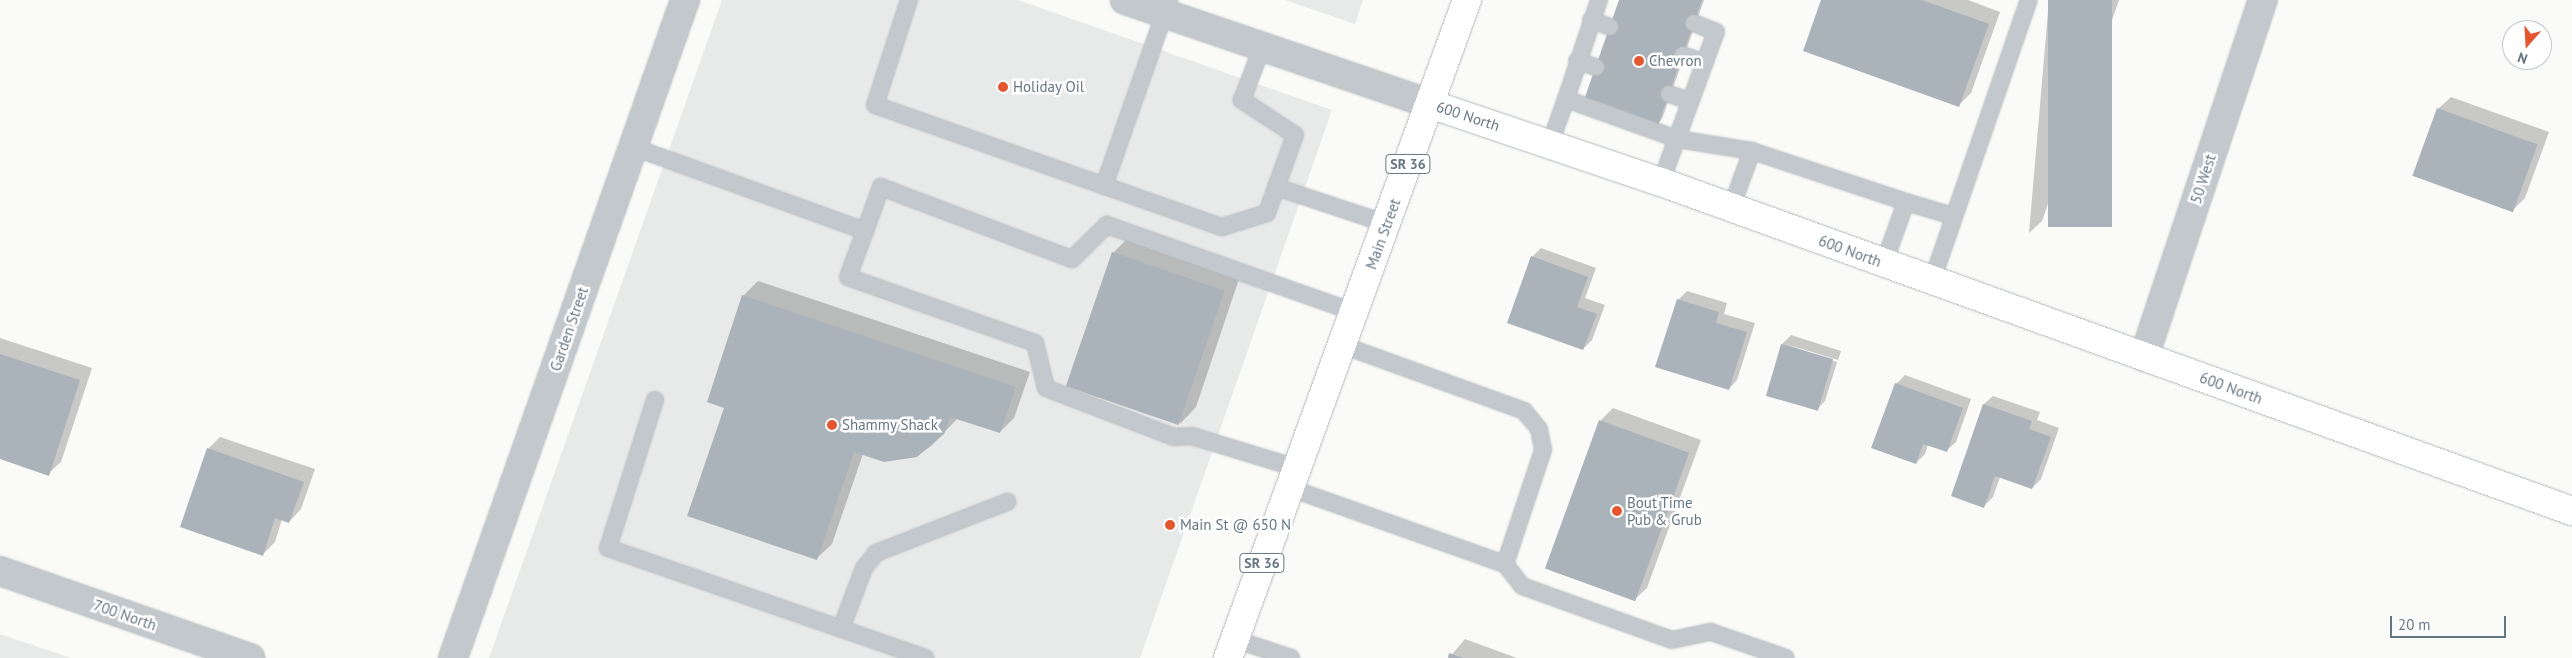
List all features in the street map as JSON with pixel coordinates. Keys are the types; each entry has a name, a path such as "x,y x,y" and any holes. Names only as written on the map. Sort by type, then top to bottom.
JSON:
{"main road":[{"name":"Main Street","path":"1293,478 1467,0"},
{"name":"600 North","path":"1430,104 1661,182 2572,511"},
{"name":"SR 36","path":"1231,649 1293,478"}],"street":[{"name":"Garden Street","path":"453,658 685,0"},
{"name":"600 North","path":"1125,0 1167,7 1262,46 1430,104"},
{"name":"50 West","path":"2144,357 2262,0"},
{"name":"700 North","path":"0,571 250,658"}],"lane":[{"path":"909,0 875,105 1222,227 1267,213 1295,135 1242,100 1262,46"},
{"path":"1550,144 1599,0"},
{"path":"1932,280 2029,0"},
{"path":"1104,186 1167,7"},
{"path":"1591,20 1610,27"},
{"path":"1661,182 1716,32 1694,23"},
{"path":"1683,55 1705,63"},
{"path":"1577,61 1596,67"},
{"path":"1669,94 1690,101"},
{"path":"1566,99 1677,139 1752,151 1953,216"},
{"path":"633,147 865,231"},
{"path":"1731,208 1752,151"},
{"path":"1354,312 1106,225 1072,260 881,187 848,277 1035,344 1046,388 1174,437 1192,436 1505,564 1522,586 1672,640 1711,632 1786,658"},
{"path":"1276,187 1387,224"},
{"path":"1884,263 1906,202"},
{"path":"1342,345 1524,411 1539,428 1543,450 1505,564"},
{"path":"655,400 608,548 926,658"},
{"path":"841,629 864,568 876,553 1007,502"},
{"path":"1231,649 1291,658"}],"shaded area":[{"path":"722,0 1018,0 1332,110 1140,658 489,658"},
{"path":"1285,0 1363,0 1355,24"},
{"path":"0,634 71,658 0,658"}],"building":[{"name":"Chevron","path":"1619,0 1702,0 1658,125 1584,100"},
{"path":"1821,0 1922,0 1989,24 1959,107 1803,51"},
{"path":"2048,0 2112,0 2112,227 2048,227"},
{"path":"2437,108 2538,145 2513,212 2412,176"},
{"path":"1112,252 1225,291 1178,425 1066,386"},
{"path":"1531,256 1588,277 1577,307 1597,314 1583,350 1507,323"},
{"name":"Shammy Shack","path":"742,295 1016,387 1000,433 950,417 944,434 917,457 884,462 854,452 817,560 687,516 724,408 707,402"},
{"path":"1677,299 1719,312 1716,323 1747,332 1729,390 1655,367"},
{"path":"1781,344 1833,359 1818,411 1766,396"},
{"path":"0,354 80,380 49,476 0,459"},
{"path":"1895,383 1963,408 1947,452 1923,444 1916,464 1871,448"},
{"path":"1983,404 2032,421 2029,429 2051,437 2032,489 1995,476 1984,508 1951,496"},
{"name":"Bout Time Pub & Grub","path":"1599,420 1689,453 1635,601 1545,568"},
{"path":"207,448 304,482 289,523 275,518 263,556 180,527"},
{"path":"1449,653 1463,658 1448,658"}],"place":[{"name":"Chevron","path":"1639,61"},
{"name":"Holiday Oil","path":"1003,87"},
{"name":"Shammy Shack","path":"832,425"},
{"name":"Bout Time Pub & Grub","path":"1617,511"},
{"name":"Main St @ 650 N","path":"1170,525"}]}
